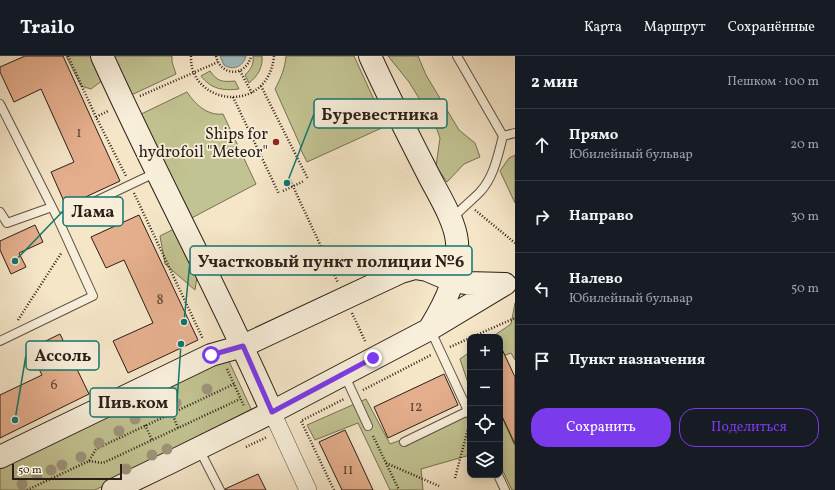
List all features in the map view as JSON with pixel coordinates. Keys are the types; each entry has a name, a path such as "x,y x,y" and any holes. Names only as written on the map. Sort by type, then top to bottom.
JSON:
{"street":[{"path":"102,56 243,346 281,415 308,490"},
{"path":"370,56 406,132 451,220 457,240 457,259 453,280 443,306 430,329"},
{"path":"0,457 211,355 243,346 401,272 415,268 427,270 453,280 467,283 510,281"},
{"path":"113,490 199,449 281,415 344,373 430,329 510,281"}],"lane":[{"path":"451,220 481,191 493,172 503,136 458,56"},
{"path":"0,104 58,219 93,296 3,339"},
{"path":"503,136 515,133"},
{"path":"58,219 158,172"},
{"path":"0,212 2,224 52,207"},
{"path":"430,329 467,409"},
{"path":"344,373 368,426"},
{"path":"404,442 467,414"},
{"path":"199,449 220,490"},
{"path":"499,478 505,490"}],"path":[{"path":"68,56 204,341"},
{"path":"191,56 194,72 199,81 206,88 216,94 228,97 240,97 252,93 262,86 273,66 274,56"},
{"path":"216,56 218,62 225,70 230,72 240,71 249,62 251,56"},
{"path":"96,117 124,103 218,62"},
{"path":"240,71 252,93"},
{"path":"262,86 308,179"},
{"path":"233,97 279,194"},
{"path":"290,180 340,289"},
{"path":"283,192 304,181"},
{"path":"3,339 68,241"},
{"path":"350,309 365,342"},
{"path":"478,334 515,318"},
{"path":"334,490 301,420 467,339"},
{"path":"224,364 246,411"},
{"path":"381,373 384,380"},
{"path":"89,461 96,449 234,384"},
{"path":"27,490 89,461 103,463 240,399"},
{"path":"172,413 178,428"},
{"path":"145,425 152,440"},
{"path":"368,426 399,490"},
{"path":"456,478 467,432"},
{"path":"386,463 439,486"}],"green space":[{"path":"66,56 93,56 103,80 91,89 81,86"},
{"path":"106,56 172,56 172,62 176,74 125,98"},
{"path":"253,56 262,56 262,64 255,77 249,83 245,75 252,67"},
{"path":"286,56 354,56 386,126 307,162 275,89 285,65"},
{"path":"388,56 418,56 426,75 459,130 475,143 480,157 464,164 447,182 436,166 440,138 435,124 409,82"},
{"path":"210,71 218,79 235,81 239,89 228,90 209,84 201,76"},
{"path":"187,92 202,108 212,113 223,114 256,184 186,221 137,116"},
{"path":"515,155 515,203 500,171 509,158"},
{"path":"174,229 186,257 197,277 195,290 165,264 160,236"},
{"path":"515,303 515,360 511,353 503,356 503,334 496,334 511,324"},
{"path":"467,354 467,380 460,359"},
{"path":"228,359 253,413 95,490 0,490 0,468"},
{"path":"366,399 390,444 467,416 467,456 421,469 423,490 390,490 358,423 315,440 307,425"},
{"path":"503,420 515,446 515,490 512,490 503,471"}],"water":[{"path":"220,56 246,56 243,63 237,67 231,68 224,65"}],"building":[{"path":"25,56 63,56 120,181 66,206 51,172 74,162 41,89 14,102 0,72 0,67"},
{"path":"139,215 198,340 128,373 113,341 153,323 124,260 106,268 91,237"},
{"path":"35,225 43,242 19,253 26,267 11,274 0,250 0,241"},
{"path":"60,334 89,394 0,438 0,395 42,375 29,349"},
{"path":"503,351 515,377 515,444 503,418"},
{"path":"444,374 458,405 388,438 374,407"},
{"path":"345,430 373,490 342,490 319,442"},
{"path":"258,474 266,490 225,490 225,489"}],"place":[{"name":"Ships for hydrofoil \"Meteor\"","path":"276,142"},
{"name":"Буревестника","path":"287,183"},
{"name":"Лама","path":"15,261"},
{"name":"Участковый пункт полиции №6","path":"184,322"},
{"name":"Пив.ком","path":"181,344"},
{"name":"Ассоль","path":"15,420"}],"route":[{"path":"211,355 243,346 272,412 373,358"}]}
